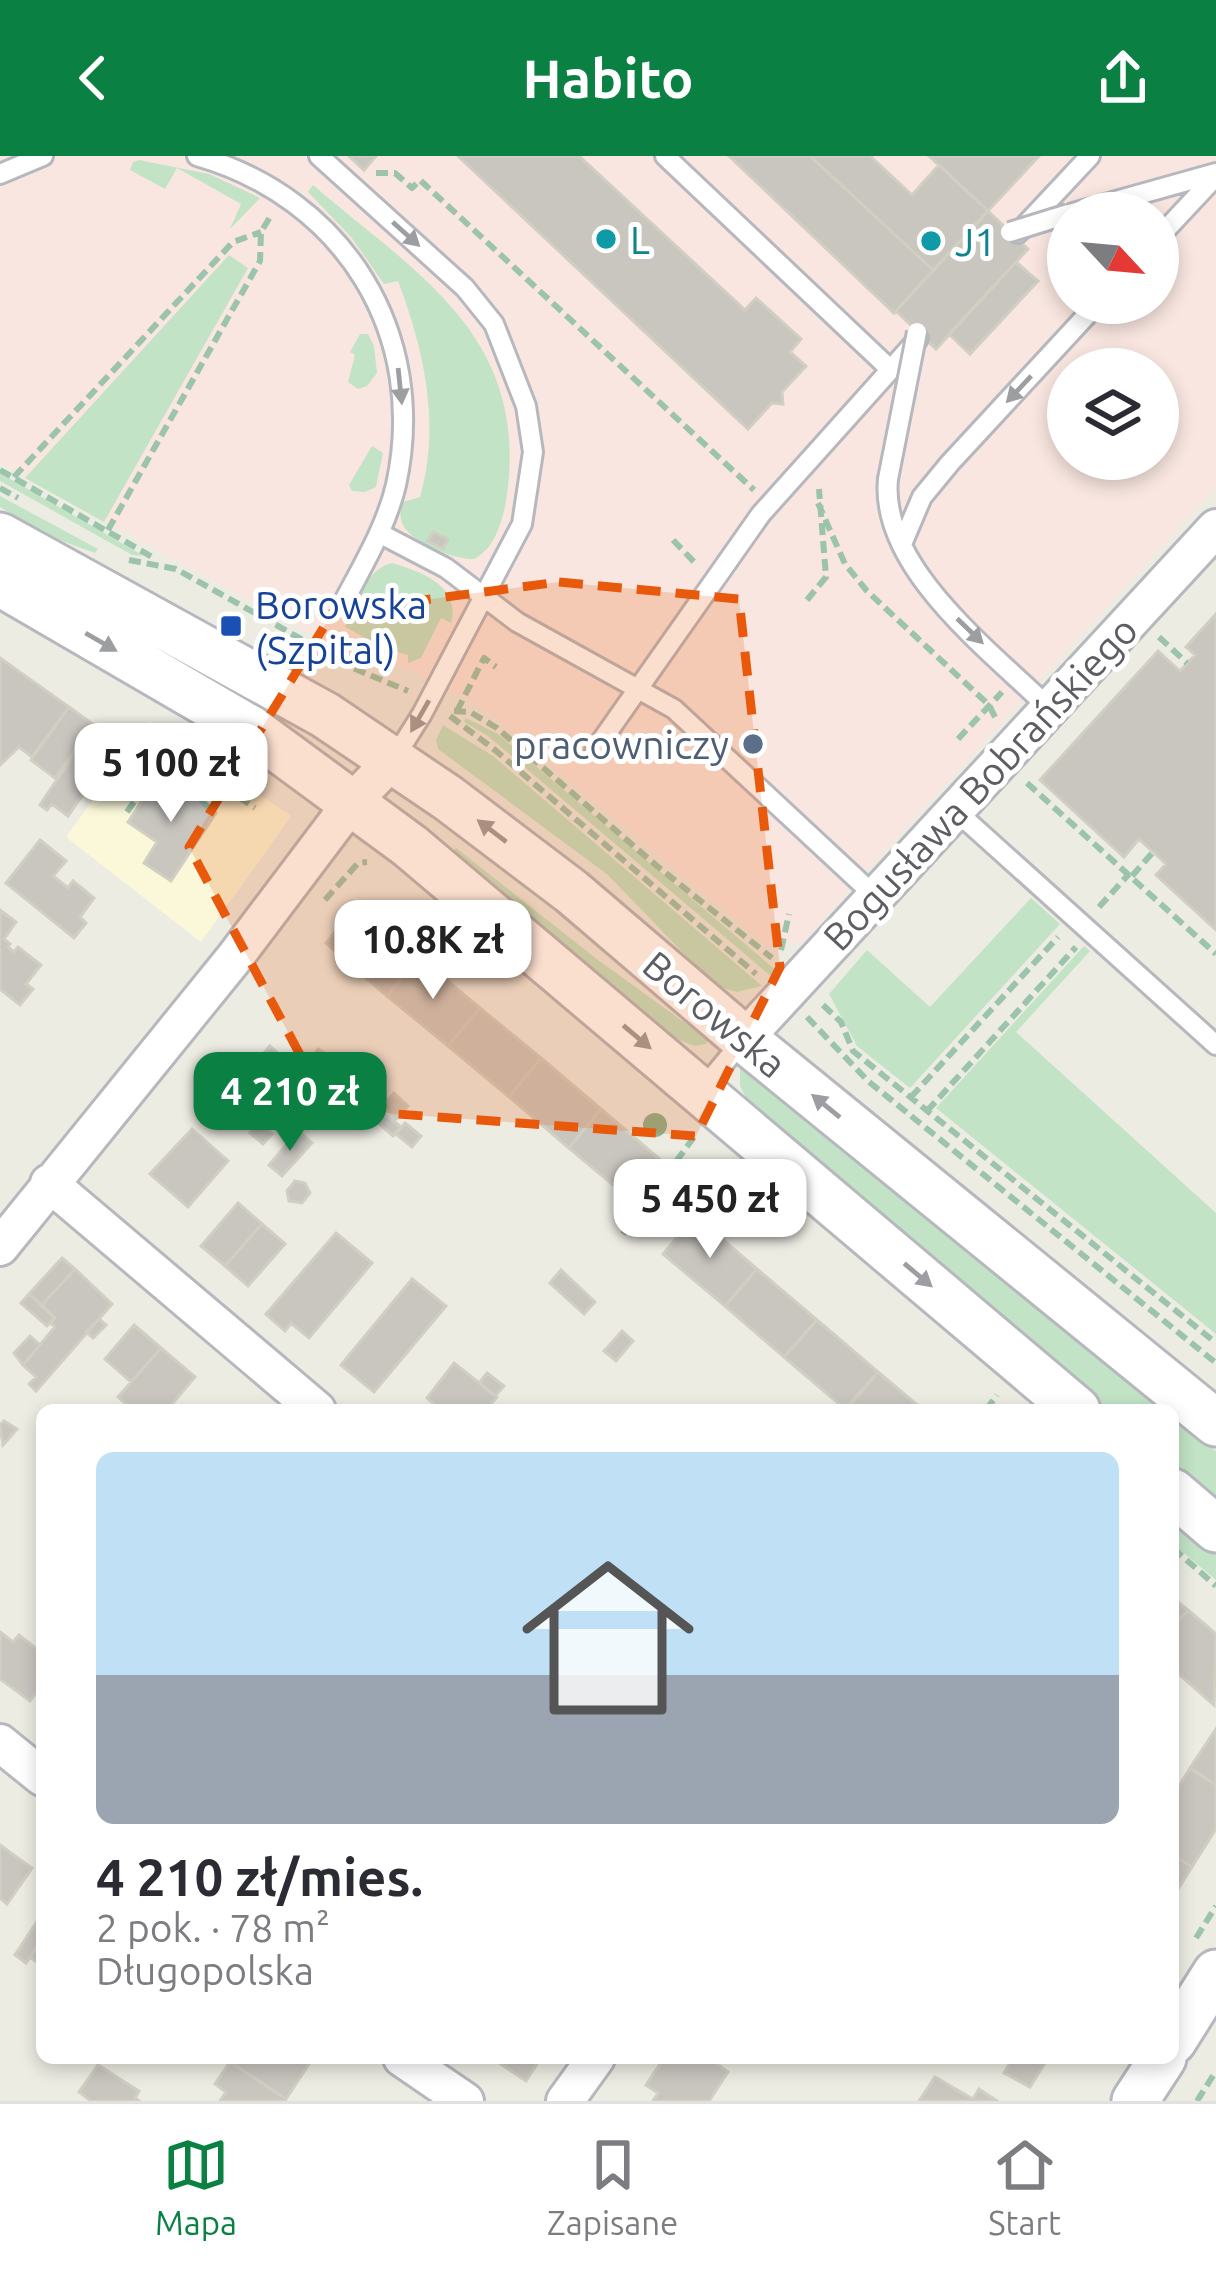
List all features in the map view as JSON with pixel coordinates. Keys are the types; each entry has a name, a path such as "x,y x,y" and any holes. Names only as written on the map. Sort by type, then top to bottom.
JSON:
{"street":[{"name":"Bogusława Bobrańskiego","path":"743,1039 1216,528"},
{"name":"Borowska","path":"9,529 326,715 572,892 743,1039 1216,1423"},
{"name":"Borowska","path":"0,583 251,729 352,802 427,860 1070,1404"},
{"path":"0,1247 235,957 352,802 393,760"},
{"path":"49,1184 310,1404"},
{"path":"1179,1497 1216,1528"},
{"path":"0,1743 36,1772"},
{"path":"1179,2028 1216,1973"},
{"path":"411,2064 465,2101"},
{"path":"566,2101 592,2064"},
{"path":"1135,2101 1157,2064"}],"lane":[{"path":"0,174 44,156"},
{"path":"197,156 222,163 284,197 321,226 360,270 381,307 397,359 404,436 395,488 379,533 343,603"},
{"path":"319,156 464,287 494,324 512,362 530,435 530,485 522,524 393,760"},
{"path":"665,156 891,370"},
{"path":"1054,192 1090,156"},
{"path":"1141,192 1216,175"},
{"path":"1179,215 1216,175"},
{"path":"1047,199 1012,234 1047,222"},
{"path":"902,544 922,497 1079,324"},
{"path":"595,750 761,514 919,333 886,502 924,583 1050,709"},
{"path":"379,533 446,568 517,622 674,709 875,896"},
{"path":"956,811 1216,1045"},
{"path":"701,1091 743,1039"}],"path":[{"path":"365,167 374,173 395,173 412,188 420,180 756,493 746,506"},
{"path":"14,477 233,242 261,232 284,197"},
{"path":"108,530 135,491 264,263 261,232"},
{"path":"808,600 826,577 819,470 809,460"},
{"path":"0,470 154,558"},
{"path":"0,488 9,529"},
{"path":"818,503 845,564 867,591 989,706 958,739"},
{"path":"673,540 701,569"},
{"path":"116,553 130,561 176,569 353,668 411,692"},
{"path":"1154,633 1187,663"},
{"path":"457,711 484,658 496,667"},
{"path":"768,984 444,710 470,712 497,728 657,866 782,965 780,940 789,914"},
{"path":"196,795 227,751"},
{"path":"128,812 157,770 209,808"},
{"path":"209,777 255,808"},
{"path":"1020,777 1216,954"},
{"path":"911,1097 1154,852"},
{"path":"927,1111 1083,925"},
{"path":"817,997 841,1022 853,1051 1216,1343"},
{"path":"800,1010 868,1082 1216,1363"},
{"path":"623,1234 694,1137"},
{"path":"991,1404 998,1395"},
{"path":"1179,1553 1216,1586"},
{"path":"1197,2101 1216,2071"}],"highlighted area":[{"path":"559,582 739,599 780,967 696,1136 329,1109 189,847 333,612"}],"shaded area":[{"path":"0,156 1216,156 1216,487 800,944 790,943 778,955 477,704 340,636 332,646 0,463"},
{"path":"150,721 291,816 201,942 66,837"}],"green space":[{"path":"139,160 209,174 260,198 230,229 241,204 177,168 165,189 130,170"},
{"path":"313,185 455,311 481,347 499,387 509,433 507,497 495,538 474,559 434,548 414,537 402,523 403,502 420,497 426,470 429,415 422,360 398,281 384,284 351,237 308,192"},
{"path":"229,255 248,268 104,522 25,478"},
{"path":"360,334 368,334 374,346 377,373 358,389 348,382 355,355 350,352"},
{"path":"372,446 383,453 376,487 352,491 349,485"},
{"path":"0,473 143,556 132,555 0,481"},
{"path":"0,496 98,549 95,553 51,537 0,507"},
{"path":"392,563 436,582 453,610 451,623 441,618 421,658 408,663 408,655 345,627 369,580"},
{"path":"466,718 498,734 778,972 773,978 488,736 464,722"},
{"path":"443,725 493,756 762,986 737,992 715,986 608,875 438,749 436,740"},
{"path":"456,848 709,1040 706,1044 695,1046 672,1037 452,853"},
{"path":"1031,898 1060,924 910,1088 857,1046 829,994 867,950 930,1007"},
{"path":"1084,946 1090,951 1016,1032 1216,1213 1216,1334 936,1108"},
{"path":"743,1069 1159,1404 1101,1404 749,1104 740,1086"},
{"path":"1179,1421 1216,1451 1216,1502 1179,1470"},
{"path":"1179,1524 1216,1555 1216,1580 1179,1549"}],"building":[{"path":"349,156 376,156 364,170"},
{"name":"L","path":"458,156 579,156 745,310 756,298 801,339 790,352 806,366 782,392 783,404 772,403 748,429"},
{"path":"729,156 810,156 933,270 894,313"},
{"name":"J1","path":"810,156 870,156 912,195 939,165 988,211 933,270"},
{"path":"929,156 1039,156 988,211"},
{"path":"988,211 1028,249 936,349 896,311"},
{"path":"1016,262 1038,281 970,354 949,334"},
{"path":"433,532 448,539 443,549 428,541"},
{"path":"1216,614 1216,930 1156,875 1166,864 1139,839 1124,857 1040,780 1158,651 1180,671 1195,655 1186,647"},
{"path":"0,658 69,707 32,757 19,747 0,765"},
{"path":"69,707 94,725 55,778 31,760"},
{"path":"94,725 118,744 68,816 52,804 47,810 40,805"},
{"path":"159,775 216,813 171,881 144,863 157,842 128,822"},
{"path":"40,840 66,861 53,876 68,888 73,881 94,898 80,917 86,923 74,938 6,883"},
{"path":"358,904 419,957 387,996 326,943"},
{"path":"0,910 16,922 4,939 8,947 14,952 18,947 41,965 26,984 33,989 20,1005 0,989"},
{"path":"419,957 480,1008 448,1046 387,996"},
{"path":"480,1008 541,1058 509,1097 448,1046"},
{"path":"270,1046 290,1064 270,1087 250,1069"},
{"path":"318,1049 335,1060 321,1081 304,1070"},
{"path":"541,1058 601,1109 569,1148 509,1097"},
{"path":"394,1093 408,1106 396,1119 382,1106"},
{"path":"601,1109 663,1162 631,1200 569,1148"},
{"path":"385,1114 401,1127 393,1136 377,1122"},
{"path":"260,1123 272,1134 263,1144 250,1133"},
{"path":"405,1123 421,1136 412,1147 396,1134"},
{"path":"192,1129 228,1161 188,1207 150,1174"},
{"path":"298,1131 312,1143 282,1176 269,1165"},
{"path":"295,1181 305,1183 310,1193 302,1203 289,1201 287,1191"},
{"path":"238,1203 262,1224 225,1266 201,1246"},
{"path":"695,1216 757,1269 725,1306 663,1254"},
{"path":"262,1224 285,1244 248,1286 225,1266"},
{"path":"336,1233 372,1263 309,1338 291,1323 285,1331 266,1314"},
{"path":"62,1258 75,1269 42,1305 29,1294"},
{"path":"75,1269 112,1304 36,1391 29,1384 36,1377 23,1365 55,1327 50,1323 55,1318 42,1305"},
{"path":"757,1269 817,1320 784,1357 725,1306"},
{"path":"561,1270 595,1302 584,1314 550,1283"},
{"path":"412,1279 446,1306 374,1392 341,1365"},
{"path":"29,1294 54,1318 47,1326 21,1303"},
{"path":"99,1319 106,1325 93,1338 86,1332"},
{"path":"817,1320 878,1372 849,1404 839,1404 784,1357"},
{"path":"134,1325 161,1348 131,1382 105,1359"},
{"path":"622,1331 633,1341 616,1361 604,1351"},
{"path":"30,1336 40,1345 23,1365 14,1353"},
{"path":"161,1348 195,1377 172,1404 126,1404 118,1397"},
{"path":"454,1363 497,1397 491,1404 432,1404 427,1398"},
{"path":"878,1372 916,1404 851,1404"},
{"path":"487,1373 504,1386 495,1396 479,1383"},
{"path":"4,1421 17,1429 3,1445 0,1425"},
{"path":"1188,1610 1216,1634 1214,1705 1179,1674 1179,1620"},
{"path":"0,1632 13,1642 19,1635 36,1648 36,1693 30,1701 0,1679"},
{"path":"1216,1729 1216,1785 1190,1768"},
{"path":"1190,1768 1216,1785 1216,1829 1192,1867 1179,1859 1179,1786"},
{"path":"0,1845 32,1868 7,1904 0,1898"},
{"path":"1179,1859 1192,1867 1179,1888"},
{"path":"36,1923 36,1948 26,1963 15,1955"},
{"path":"233,2064 286,2099 220,2101 226,2092 215,2084"},
{"path":"236,2064 309,2064 286,2099"},
{"path":"501,2064 537,2064 526,2081"},
{"path":"660,2064 717,2064 728,2072 709,2101 653,2101 658,2093 646,2085"},
{"path":"1009,2064 1044,2064 1030,2087 1004,2073"},
{"path":"98,2065 139,2091 135,2098 139,2101 91,2101 79,2092"},
{"path":"935,2077 973,2099 979,2089 997,2101 919,2101"}],"place":[{"name":"L","path":"606,239"},
{"name":"J1","path":"931,241"},
{"name":"Borowska (Szpital)","path":"231,626"},
{"name":"pracowniczy","path":"753,744"}]}
